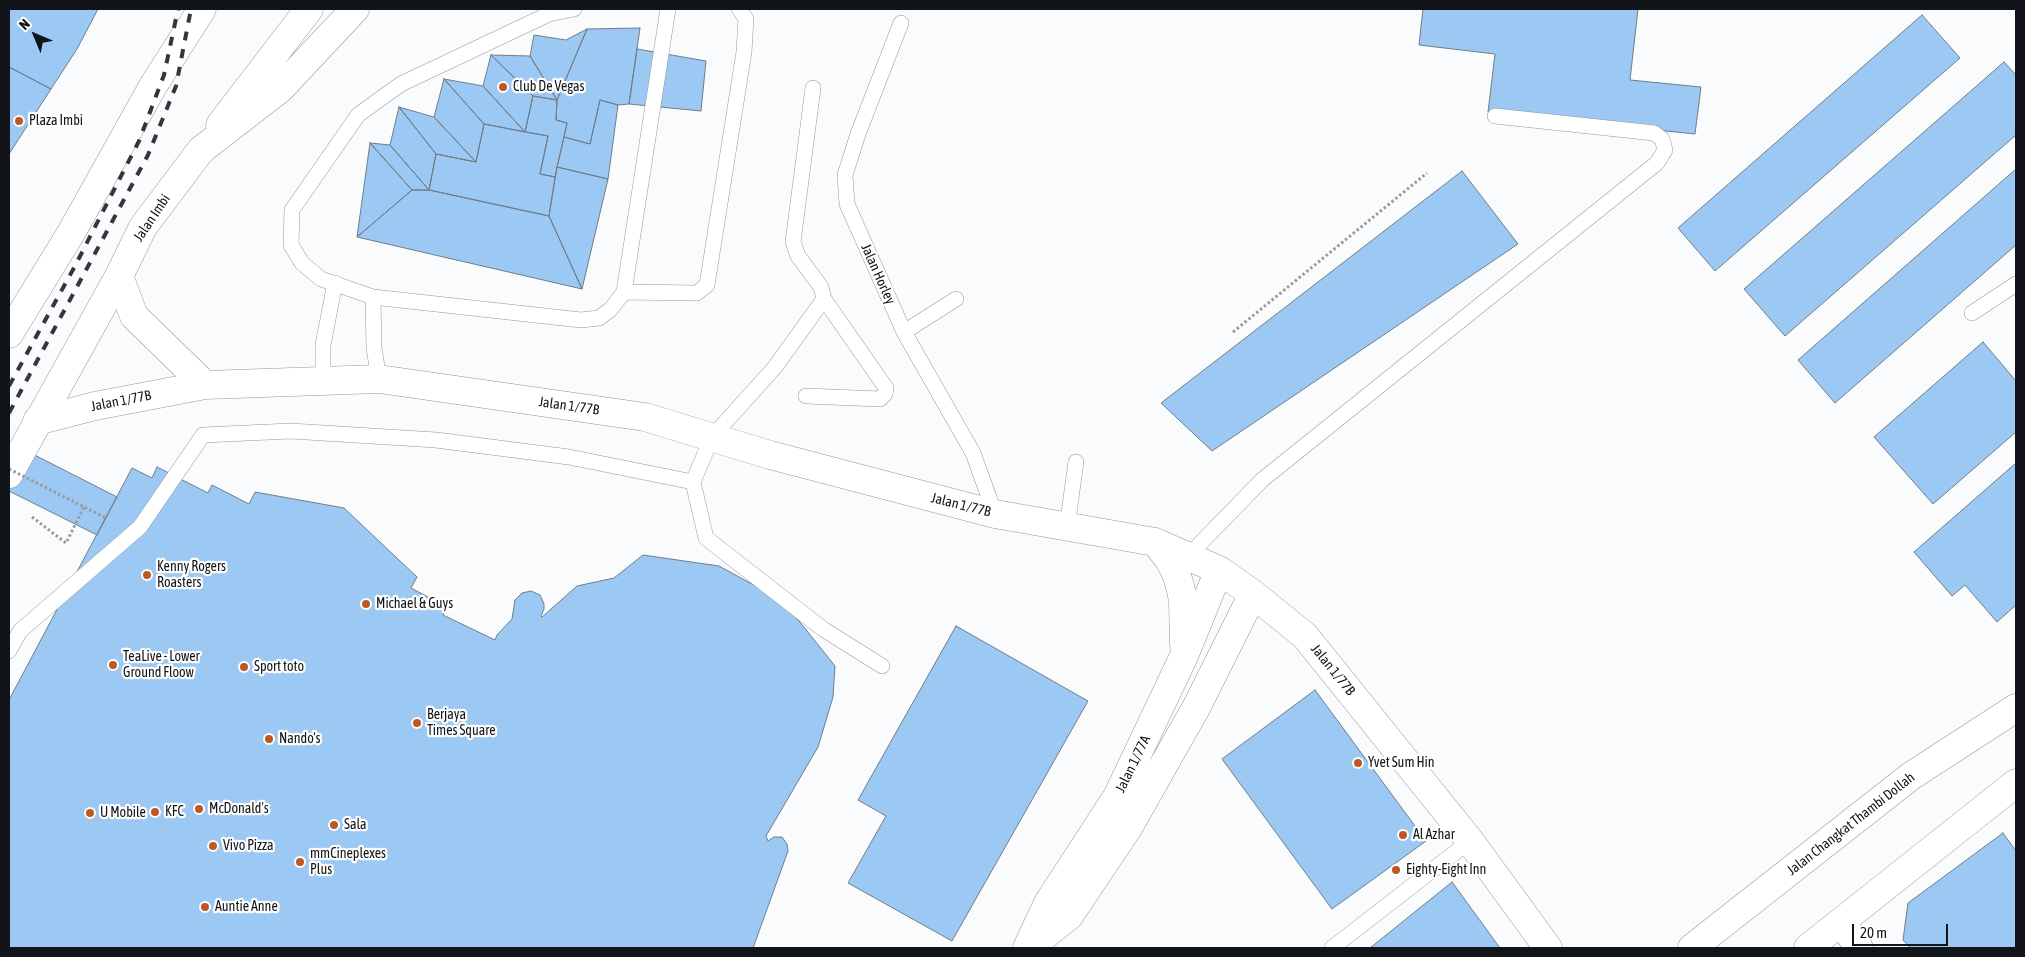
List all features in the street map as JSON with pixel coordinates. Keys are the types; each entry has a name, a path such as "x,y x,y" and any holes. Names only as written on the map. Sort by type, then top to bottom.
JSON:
{"street":[{"path":"9,334 71,233 153,86 202,9"},
{"path":"201,150 309,9"},
{"name":"Jalan Imbi","path":"9,474 119,276 143,227 201,150 280,89 354,9"},
{"path":"119,276 134,316 205,385"},
{"name":"Jalan 1/77B","path":"38,421 95,406 205,385 379,379 645,417 770,455 995,514 1155,542 1219,570 1253,594 1305,636 1470,841 1548,948"},
{"path":"1155,542 1168,558 1180,586 1183,600 1184,656"},
{"name":"Jalan 1/77A","path":"1028,948 1048,903 1117,798 1184,656 1219,570"},
{"name":"Jalan 1/77A","path":"1028,948 1070,916 1128,828 1197,706 1253,594"},
{"path":"1911,776 2016,696"},
{"name":"Jalan Changkat Thambi Dollah","path":"1692,948 1911,776 2016,708"},
{"path":"1808,948 2016,784"},
{"path":"1842,923 1859,948"}],"lane":[{"path":"574,9 549,14 401,84 358,114 292,210 291,245 302,263 322,279 373,297 580,320 599,318 611,309 624,292 668,9"},
{"path":"624,292 697,293 707,285 744,52 746,19 739,9"},
{"name":"Jalan Horley","path":"901,23 858,134 845,175 847,204 904,332 973,453 995,514"},
{"path":"806,396 880,399 885,394 886,388 824,300 821,288 798,256 793,242 813,88"},
{"path":"1188,556 1262,480 1657,163 1665,150 1662,139 1654,133 1495,116"},
{"path":"323,381 323,345 335,284"},
{"path":"1972,313 2016,284"},
{"path":"373,297 374,348 379,379"},
{"path":"904,332 956,299"},
{"path":"824,300 775,367 712,437 693,482 706,538 823,629 882,666"},
{"path":"9,651 20,631 140,527 202,435 291,431 436,440 569,457 693,482"},
{"path":"1067,527 1076,462"},
{"path":"1332,948 1470,841"},
{"path":"1705,948 1731,918"}],"path":[{"path":"1233,332 1427,173"},
{"path":"9,469 106,518"},
{"path":"32,517 66,543 84,507"}],"building":[{"path":"9,9 98,9 77,49 51,89 9,67"},
{"path":"1423,9 1638,9 1630,80 1701,87 1695,134 1488,112 1495,54 1419,45"},
{"path":"1922,15 1960,58 1715,271 1678,228"},
{"path":"640,28 629,104 618,105 600,100 590,144 564,137 567,123 556,120 557,100 587,29"},
{"path":"587,29 557,100 530,56 534,35 566,40"},
{"path":"637,49 706,61 701,111 629,104"},
{"path":"491,55 533,96 525,132 483,86"},
{"path":"491,55 530,56 557,100 533,96"},
{"path":"2004,62 2016,75 2016,135 1785,336 1744,289"},
{"name":"Plaza Imbi","path":"9,67 51,89 9,154"},
{"path":"444,79 484,124 476,162 434,117"},
{"path":"444,79 483,86 525,132 484,124"},
{"path":"533,96 557,100 556,120 567,123 555,177 540,174 548,136 525,132"},
{"path":"600,100 618,105 608,179 557,167 564,137 590,144"},
{"path":"399,107 436,154 429,190 390,145"},
{"path":"399,107 434,117 476,162 436,154"},
{"path":"484,124 548,136 540,174 555,177 549,216 429,190 436,154 476,162"},
{"path":"370,143 412,190 357,237"},
{"path":"370,143 390,145 429,190 412,190"},
{"path":"557,167 608,179 582,289 549,216"},
{"path":"2016,169 2016,245 1835,403 1798,360"},
{"path":"1462,171 1518,244 1212,451 1161,403"},
{"path":"412,190 429,190 549,216 582,289 357,237"},
{"path":"1983,342 2016,381 2016,432 1933,504 1874,437"},
{"path":"9,442 117,497 97,535 9,491"},
{"path":"2016,463 2016,605 1997,622 1965,585 1952,596 1914,552"},
{"name":"Berjaya Times Square","path":"157,467 208,493 212,485 249,504 255,492 344,508 417,577 411,588 447,607 443,615 495,640 497,635 512,619 515,600 522,593 531,591 540,595 544,604 542,617 577,586 614,578 643,555 719,566 783,601 835,666 833,697 818,747 766,836 768,841 774,837 782,837 787,844 788,851 753,948 9,948 9,700 132,468 152,478"},
{"path":"956,626 1088,701 952,941 848,883 886,816 858,800"},
{"path":"1315,690 1426,841 1332,909 1222,759"},
{"path":"2003,833 2016,851 2016,948 1910,948 1903,940 1908,903"},
{"path":"1452,882 1500,948 1370,948"}],"railway":[{"path":"9,386 75,266 139,141 164,75 178,9"},
{"path":"9,413 148,155 176,86 191,9"}],"place":[{"name":"Club De Vegas","path":"503,87"},
{"name":"Plaza Imbi","path":"19,121"},
{"name":"Kenny Rogers Roasters","path":"147,575"},
{"name":"Michael & Guys","path":"366,604"},
{"name":"TeaLive - Lower Ground Floow","path":"113,665"},
{"name":"Sport toto","path":"244,667"},
{"name":"Berjaya Times Square","path":"417,723"},
{"name":"Nando's","path":"269,739"},
{"name":"Yvet Sum Hin","path":"1358,763"},
{"name":"McDonald's","path":"199,809"},
{"name":"KFC","path":"155,812"},
{"name":"U Mobile","path":"90,813"},
{"name":"Sala","path":"334,825"},
{"name":"Al Azhar","path":"1403,835"},
{"name":"Vivo Pizza","path":"213,846"},
{"name":"mmCineplexes Plus","path":"300,862"},
{"name":"Eighty-Eight Inn","path":"1396,870"},
{"name":"Auntie Anne","path":"205,907"}]}
